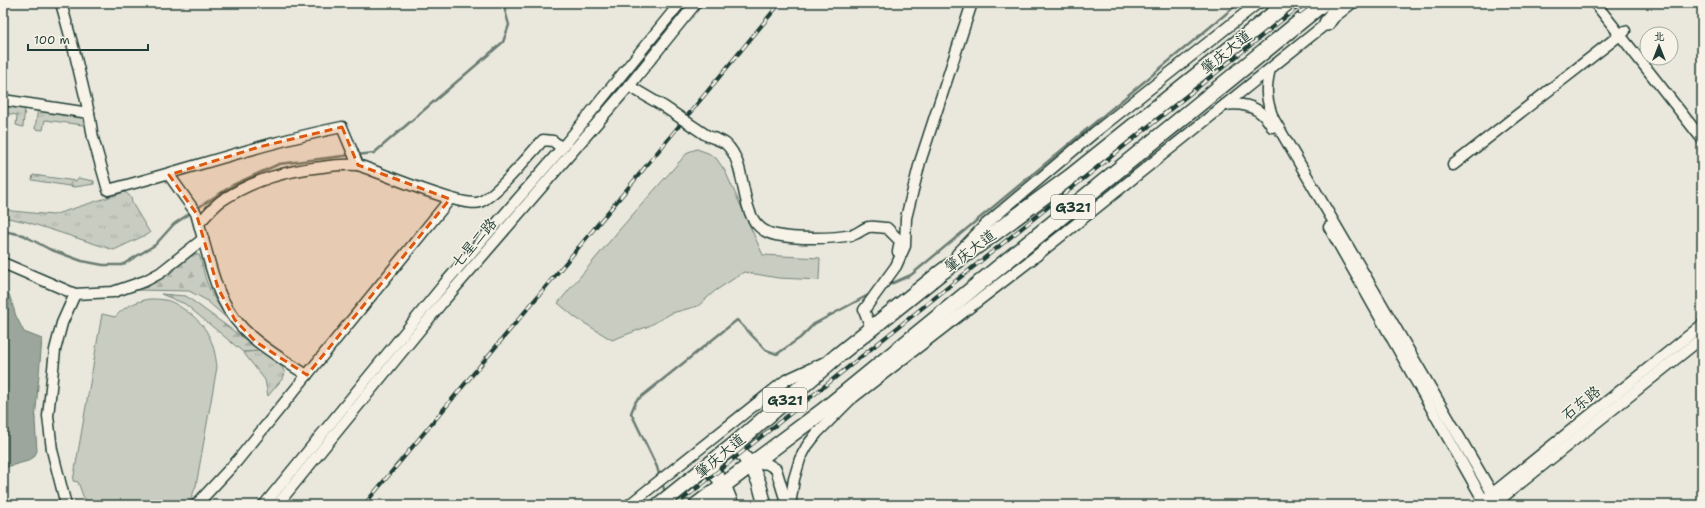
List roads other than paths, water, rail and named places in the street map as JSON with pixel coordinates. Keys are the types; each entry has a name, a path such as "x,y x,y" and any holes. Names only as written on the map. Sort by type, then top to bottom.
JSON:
{"highway":[{"name":"肇庆大道","path":"659,505 734,445 871,328 939,274 1070,176 1287,3"},
{"name":"肇庆大道","path":"698,505 824,410 1323,3"},
{"path":"1327,23 1340,3"}],"main road":[{"path":"734,445 751,465 759,483 765,505"},
{"path":"708,465 724,485 732,505"}],"street":[{"path":"61,3 89,113 93,138 108,190 169,175 259,147 342,127 358,165"},
{"name":"七星二路","path":"264,505 437,301 680,3"},
{"name":"七星二路","path":"277,505 437,301 629,86 696,3"},
{"path":"871,328 864,310 896,266 905,246 906,218 923,150 972,3"},
{"path":"939,274 992,219 1094,133 1258,3"},
{"path":"788,505 800,459 807,446 817,433 851,399 1031,260 1352,3"},
{"path":"1595,3 1623,33 1702,129"},
{"path":"1604,3 1623,33 1702,139"},
{"path":"1453,165 1623,33"},
{"path":"1270,69 1266,98 1273,118 1490,502"},
{"path":"629,86 663,106 706,135 725,143 735,155 740,170 748,209 754,221 762,230 775,235 832,237 854,235 869,227 887,228 900,241 896,266"},
{"path":"3,100 89,113"},
{"path":"1225,105 1248,105 1262,113 1270,123 1490,502"},
{"path":"198,218 220,202 250,184 296,169 343,163 358,165 450,199 469,203 479,202 489,196 507,179 543,140 553,141 562,148"},
{"path":"169,175 198,218 203,239 222,298 235,320 244,332 256,342 307,375"},
{"path":"196,505 237,461 450,199"},
{"path":"3,263 75,294 113,292 145,282 160,273 203,239"},
{"path":"66,505 52,450 48,416 55,350 62,323 75,294"},
{"name":"石东路","path":"1490,502 1702,325"},
{"name":"石东路","path":"1490,502 1702,338"},
{"path":"629,505 786,380 837,356"},
{"path":"824,410 851,399 870,372"},
{"path":"751,465 766,463 776,469 788,505"},
{"path":"718,505 724,485"}],"waterway":[{"path":"356,155 374,153 503,42 509,25 503,3"},
{"path":"886,286 911,275 1239,3"},
{"path":"196,209 233,185 279,164 351,155"},
{"path":"3,231 23,235 49,249 82,261 103,265 122,265 155,245 174,224 192,212"},
{"path":"660,478 657,467 631,413 636,401 737,320 766,350 777,354 800,338 814,324 872,293"},
{"path":"662,482 665,493"}],"railway":[{"path":"364,505 780,3"},
{"path":"676,505 1303,3"},
{"path":"1299,13 1312,3"}]}
